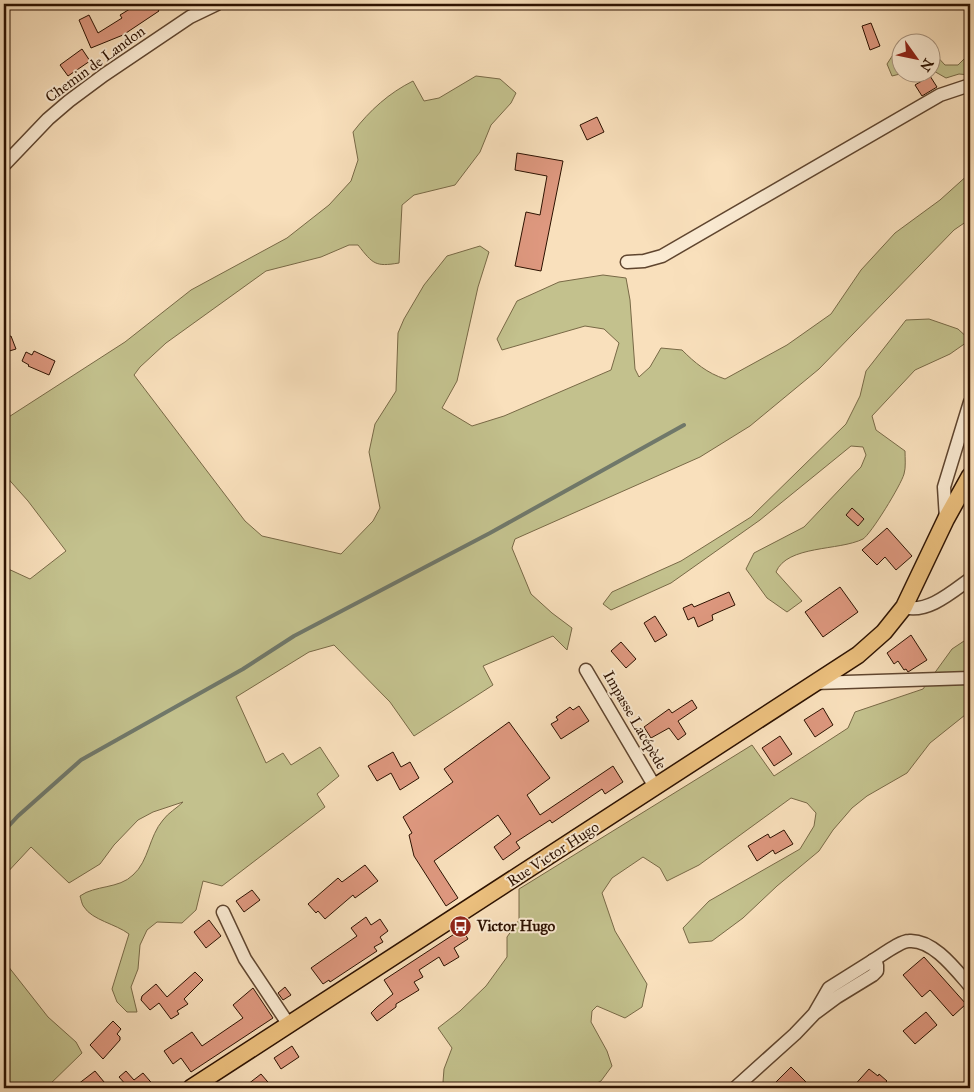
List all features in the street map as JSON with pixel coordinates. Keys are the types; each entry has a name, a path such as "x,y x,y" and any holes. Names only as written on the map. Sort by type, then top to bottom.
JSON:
{"main road":[{"name":"Rue Victor Hugo","path":"191,1088 858,655 884,632 904,607 946,519 970,476"}],"street":[{"name":"Chemin de Landon","path":"4,165 48,119 69,101 190,17 217,4"},
{"path":"627,262 644,261 662,256 940,94 970,85"},
{"path":"946,519 944,487 970,402"},
{"path":"904,607 914,609 933,603 970,579"},
{"name":"Impasse Lacépède","path":"586,670 655,787"},
{"path":"815,683 970,678"},
{"path":"223,912 245,959 289,1025"},
{"path":"814,1014 829,988 908,940 917,941 937,951 970,986"},
{"path":"735,1088 795,1034 814,1014 873,975 878,968 872,961"}],"shaded area":[{"path":"970,53 970,75 959,74 946,78 942,76 942,62 945,65 958,65"},
{"path":"892,56 892,76 887,64"},
{"path":"476,76 500,79 516,93 511,103 491,125 480,152 455,185 414,195 402,205 399,263 385,265 375,263 358,245 349,245 321,257 266,271 166,343 134,375 245,521 262,536 341,554 373,521 380,508 369,452 375,424 396,391 398,333 424,285 447,256 480,246 489,252 478,287 457,381 442,408 472,426 504,416 611,370 619,343 604,329 585,326 502,350 497,339 517,301 559,282 603,275 626,278 630,300 635,369 639,377 650,367 661,348 682,350 702,367 725,379 787,345 831,314 861,270 895,233 940,200 970,173 970,219 954,230 819,369 750,426 700,457 515,539 512,548 531,594 572,628 567,650 553,636 483,666 493,685 414,736 390,702 334,645 309,652 236,697 266,763 283,753 291,765 320,747 339,776 317,794 325,807 222,886 203,881 196,910 182,923 157,922 147,930 140,945 138,969 131,987 137,1012 127,1012 117,1002 112,989 129,934 118,927 98,919 83,906 80,896 93,890 121,883 133,875 146,856 158,826 167,815 183,802 153,812 138,820 114,845 100,864 69,883 31,847 4,876 4,567 30,579 66,551 28,501 4,474 4,420 125,342 191,290 287,238 329,205 351,181 358,160 353,132 373,109 388,97 413,81 424,101 439,98"},
{"path":"929,319 958,329 970,340 950,354 915,370 872,416 876,430 905,451 904,474 885,509 863,539 853,543 802,553 782,563 776,572 802,601 787,612 767,598 746,569 754,553 804,527 861,467 866,455 863,447 851,446 760,520 671,583 611,610 603,604 612,592 681,561 751,517 846,424 860,396 866,371 906,320"},
{"path":"970,637 970,711 930,743 907,773 867,796 852,808 833,830 819,851 777,886 743,918 712,941 689,943 683,928 709,901 800,849 814,826 816,813 807,803 791,798 699,865 667,881 660,868 643,857 612,878 602,893 615,931 647,984 642,1007 625,1018 597,1006 592,1011 591,1022 607,1051 612,1066 601,1081 587,1088 453,1088 443,1082 444,1069 452,1048 438,1028 460,1011 486,986 507,957 507,937 519,920 519,889 752,745 774,776 848,728 855,712 923,689 952,649"},
{"path":"4,961 48,1017 76,1042 82,1053 46,1088 4,1088"}],"building":[{"path":"138,4 154,4 159,11 123,35 91,48 79,20 89,15 98,33 122,18 120,15"},
{"path":"871,23 880,46 870,50 862,26"},
{"path":"82,49 90,61 68,76 60,65"},
{"path":"920,82 934,82 937,87 922,96 915,85"},
{"path":"597,117 604,132 587,140 580,125"},
{"path":"517,153 563,161 541,271 515,266 526,212 540,215 547,176 515,170"},
{"path":"11,336 16,349 6,352 4,338"},
{"path":"34,351 55,361 49,375 28,366 22,361 26,352 32,355"},
{"path":"852,508 864,519 858,526 846,515"},
{"path":"887,528 912,556 896,570 885,557 877,565 862,550"},
{"path":"840,587 858,612 823,637 805,612"},
{"path":"729,592 735,605 712,615 713,620 698,627 694,617 688,620 683,608 692,604 694,607"},
{"path":"655,616 667,635 655,642 644,623"},
{"path":"911,635 927,660 908,672 906,669 904,670 898,661 894,664 887,653"},
{"path":"621,642 636,659 626,668 611,651"},
{"path":"692,700 697,708 678,721 686,734 678,740 669,728 651,738 644,727 669,709 672,713"},
{"path":"579,706 589,721 561,739 551,724 558,720 556,717 570,707 573,710"},
{"path":"823,708 833,725 815,737 804,720"},
{"path":"509,722 550,778 527,795 540,815 613,766 623,782 605,794 602,789 552,823 550,820 516,842 520,848 503,860 494,847 511,834 498,815 434,861 458,898 446,906 414,856 409,835 412,833 403,817 453,782 444,769"},
{"path":"780,736 792,754 774,766 762,748"},
{"path":"393,752 401,767 410,762 419,778 400,790 391,773 377,781 368,766"},
{"path":"784,830 793,844 775,854 773,850 757,861 748,846 768,834 770,838"},
{"path":"365,865 378,881 355,898 353,895 325,919 308,904 338,878 342,882"},
{"path":"252,890 260,900 244,912 236,901"},
{"path":"366,917 371,925 380,919 388,931 380,937 383,942 374,947 377,951 330,982 329,980 323,984 311,968 357,936 351,928"},
{"path":"209,920 221,936 206,948 194,932"},
{"path":"462,929 468,939 454,948 459,957 444,966 439,957 419,970 423,977 414,982 419,990 396,1004 396,1007 377,1021 371,1013 393,994 384,980"},
{"path":"924,957 966,1004 953,1016 930,990 922,997 903,975"},
{"path":"195,972 203,980 184,999 188,1004 177,1011 179,1014 171,1019 159,1003 150,1010 141,1000 142,996 156,984 167,997"},
{"path":"285,987 291,995 283,1000 278,993"},
{"path":"253,988 273,1018 191,1072 181,1058 173,1064 164,1051 192,1032 202,1046 243,1018 233,1005"},
{"path":"926,1012 937,1025 915,1044 903,1031"},
{"path":"113,1021 121,1029 117,1034 120,1040 103,1059 90,1045"},
{"path":"292,1046 299,1057 281,1069 274,1058"},
{"path":"791,1067 812,1088 770,1088"},
{"path":"869,1069 887,1081 880,1088 852,1088"},
{"path":"95,1071 109,1088 73,1088"},
{"path":"126,1071 134,1080 143,1073 156,1088 125,1088 127,1086 119,1077"},
{"path":"261,1074 273,1088 243,1088"}],"waterway":[{"path":"4,831 18,816 81,760 243,669 294,636 490,533 684,425"}],"place":[{"name":"Victor Hugo","path":"461,926"}]}
